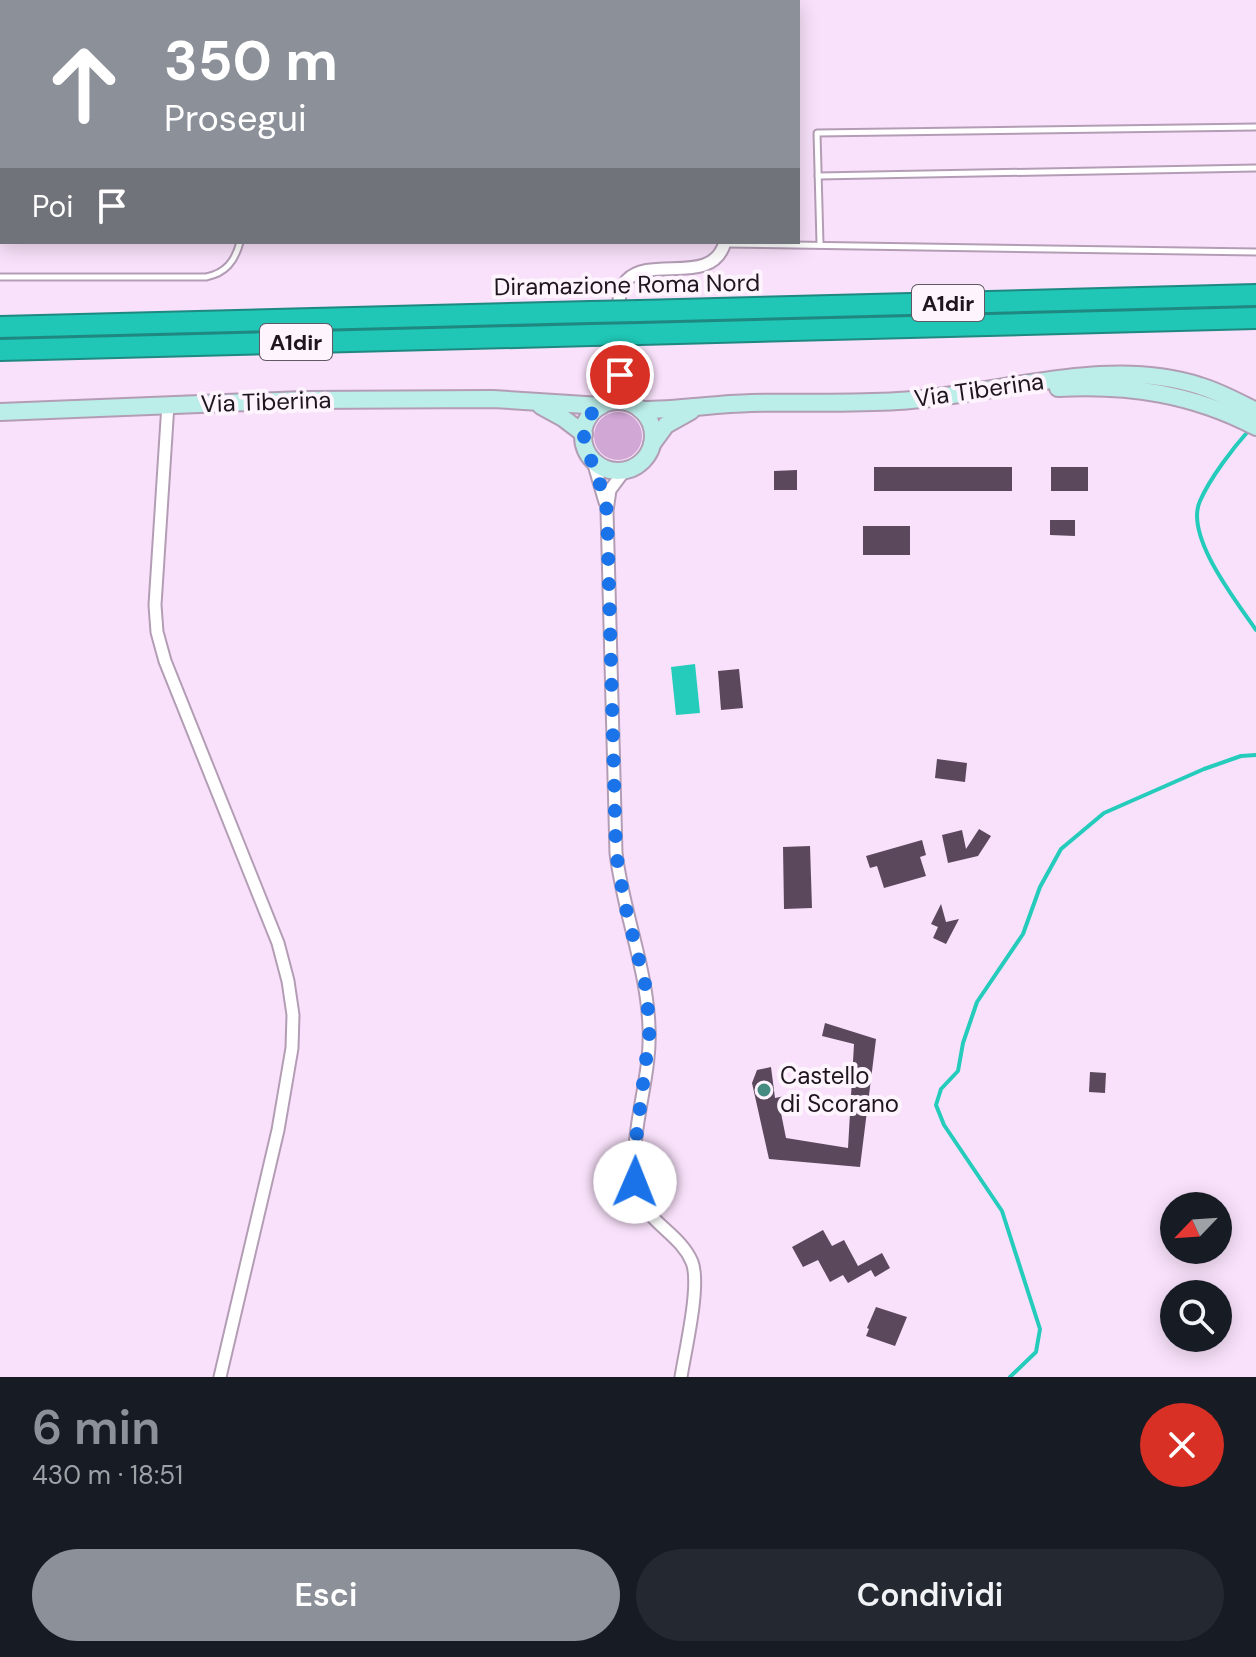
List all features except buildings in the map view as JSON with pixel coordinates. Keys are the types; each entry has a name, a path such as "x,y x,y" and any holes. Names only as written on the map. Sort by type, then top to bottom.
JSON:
{"highway":[{"name":"Diramazione Roma Nord","path":"0,327 1256,295"},
{"name":"Diramazione Roma Nord","path":"0,350 1256,318"}],"main road":[{"name":"Via Tiberina","path":"636,406 696,408 755,403 897,401 1062,388 1122,388 1183,396 1236,409"},
{"name":"Via Tiberina","path":"0,412 302,400 493,399 605,404"},
{"path":"532,402 563,418 584,434"},
{"path":"652,444 651,426 636,406 605,404 586,423 584,443 592,458 607,469 625,470 642,461 666,425 696,408"},
{"path":"1236,409 1256,411"},
{"path":"1236,409 1256,427"}],"street":[{"path":"636,406 620,375 619,292 627,279 638,272 708,263 716,259 724,244"},
{"path":"605,404 620,375"},
{"path":"168,404 155,605 157,632 165,661 214,788 278,943 293,1015 292,1048 278,1130 220,1377"},
{"path":"592,458 607,511"},
{"path":"625,470 610,490 607,511 616,853 625,905 645,984 650,1028 636,1140 635,1182 647,1212 683,1248 694,1270 681,1377"}],"lane":[{"path":"820,244 817,133 1256,127"},
{"path":"818,176 1256,168"},
{"path":"0,277 206,277 222,272 232,263 239,244"},
{"path":"800,244 1256,252"}],"shaded area":[{"path":"618,412 635,419 642,436 635,453 618,460 601,453 594,436 601,419"},
{"path":"695,664 700,713 676,715 671,667"}],"waterway":[{"path":"1250,429 1210,483 1200,501 1197,515 1199,532 1215,568 1256,630"},
{"path":"1010,1377 1036,1352 1040,1329 1002,1211 944,1125 936,1105 941,1089 958,1071 963,1043 977,1002 1023,934 1040,887 1061,849 1104,813 1204,769 1241,756 1256,755"}],"place":[{"name":"Castello di Scorano","path":"764,1090"}],"route":[{"path":"620,375 610,402 592,413 586,423 584,443 592,458 607,511 616,853 625,905 645,984 650,1028 636,1140 635,1182"}]}
